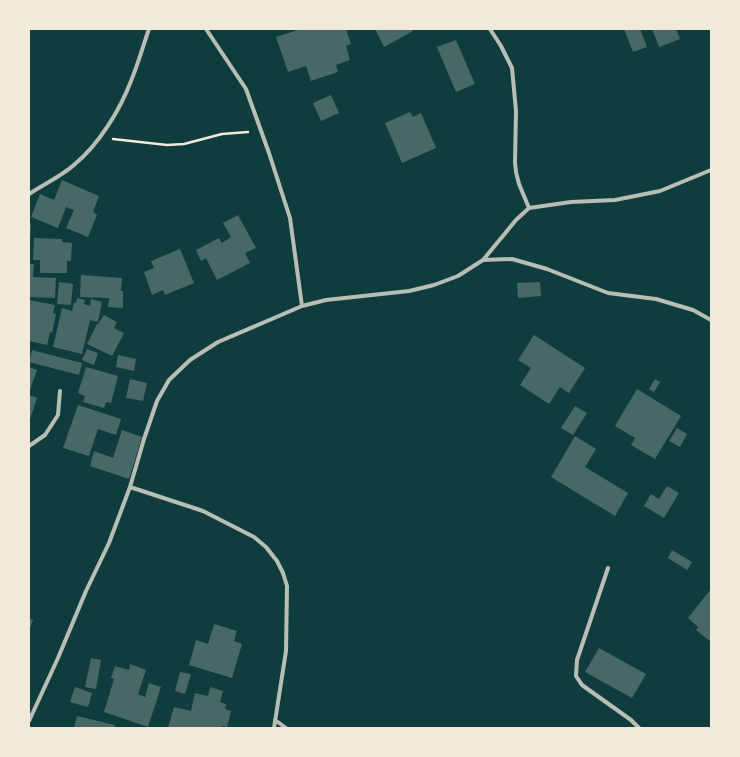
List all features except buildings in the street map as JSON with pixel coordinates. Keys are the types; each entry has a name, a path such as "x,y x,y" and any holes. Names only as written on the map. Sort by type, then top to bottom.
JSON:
{"street":[{"path":"29,194 74,165 84,156 99,137 114,116 131,82 149,29"},
{"path":"206,29 246,89 262,131 290,218 302,306"},
{"path":"490,29 501,46 512,68 516,111 516,172 519,184 529,208"},
{"path":"29,721 108,543 130,487 157,401 169,380 190,360 218,342 302,306 326,300 410,291 434,285 458,276 483,260 516,220 529,208 571,202 615,200 660,191 711,170"},
{"path":"483,260 512,259 547,269 608,293 656,300 693,310 711,320"},
{"path":"29,446 45,435 58,415 60,391"},
{"path":"130,487 203,511 254,536 266,547 276,561 283,573 287,586 286,650 274,728"},
{"path":"608,568 576,660 576,676 582,685 631,720 639,728"},
{"path":"275,720 286,728"}],"path":[{"path":"99,137 168,145 192,142 231,133 262,131"}]}
